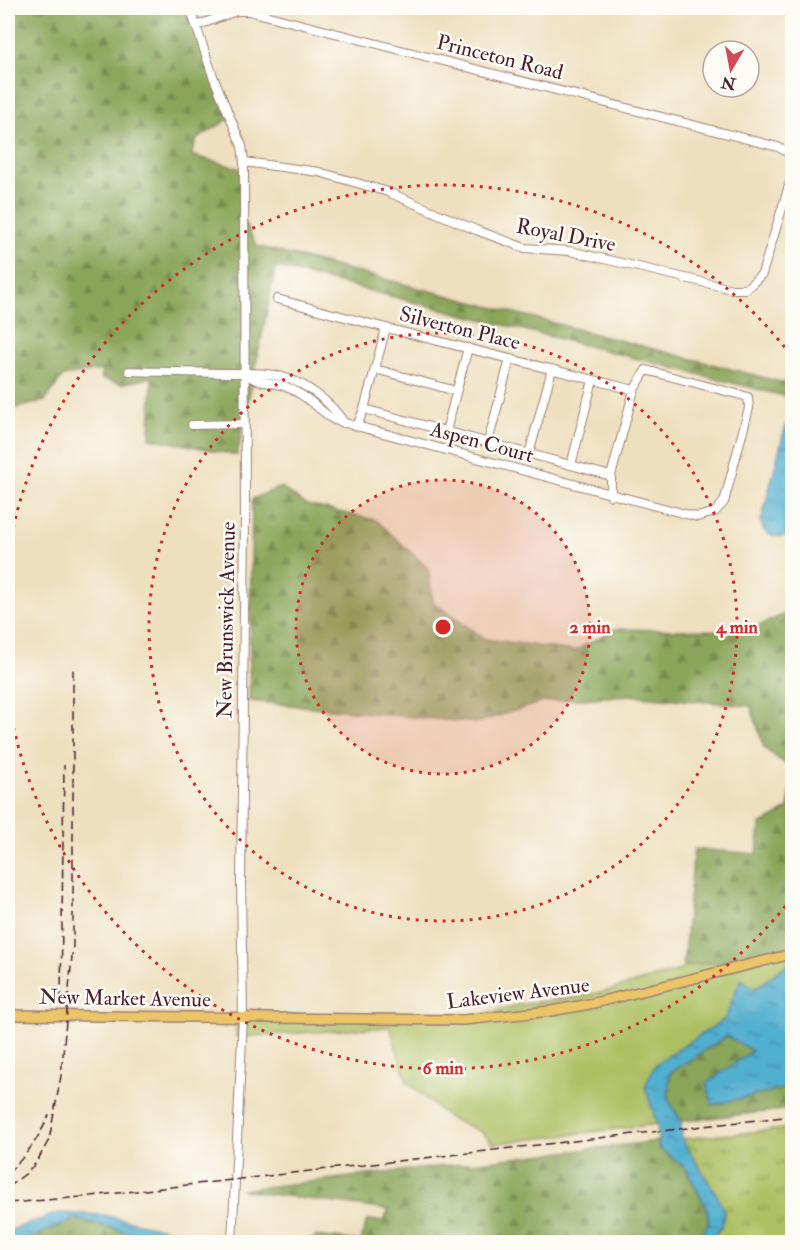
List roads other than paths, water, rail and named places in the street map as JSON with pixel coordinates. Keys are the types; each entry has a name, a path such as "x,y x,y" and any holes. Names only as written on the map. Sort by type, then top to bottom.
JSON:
{"main road":[{"name":"Lakeview Avenue","path":"243,1018 463,1020 518,1015 592,1004 792,954"},
{"name":"New Market Avenue","path":"8,1015 243,1018"}],"street":[{"name":"New Brunswick Avenue","path":"190,8 213,76 242,146 244,162 245,520 241,848 243,1018 233,1239"},
{"name":"Princeton Road","path":"196,26 236,11 249,10 778,147 792,158"},
{"name":"Royal Drive","path":"244,162 319,172 388,192 476,230 525,248 570,251 732,289 746,289 762,273 792,176"},
{"name":"Silverton Place","path":"277,299 634,390"},
{"path":"357,426 364,409 386,328"},
{"path":"446,431 468,348"},
{"path":"488,442 510,359"},
{"path":"375,369 456,391"},
{"path":"529,454 552,369"},
{"name":"Aspen Court","path":"245,373 256,381 283,386 301,394 334,420 344,423 611,496 697,517 715,512 724,502 749,408 748,397 646,370 634,390"},
{"path":"129,371 245,373"},
{"path":"571,465 593,380"},
{"path":"611,496 611,476 634,390"},
{"path":"364,409 611,476"},
{"path":"192,425 243,424"}],"water":[{"path":"792,409 792,519 786,536 777,536 766,532 761,521"},
{"path":"788,964 792,965 792,1087 712,1105 707,1083 752,1051 727,1036 670,1073 668,1099 681,1121 682,1139 717,1195 724,1211 722,1227 707,1242 688,1242 701,1236 708,1223 708,1211 685,1167 659,1148 657,1124 645,1086 656,1064 725,1019 741,979 755,989"},
{"path":"58,1213 104,1215 221,1242 168,1242 76,1219 21,1242 8,1242 8,1231"}],"railway":[{"path":"8,1187 36,1163 49,1140 61,1076 73,945 73,669"},
{"path":"61,999 64,765"},
{"path":"8,1173 32,1146 49,1115"},
{"path":"8,1203 83,1197 792,1116"}]}
